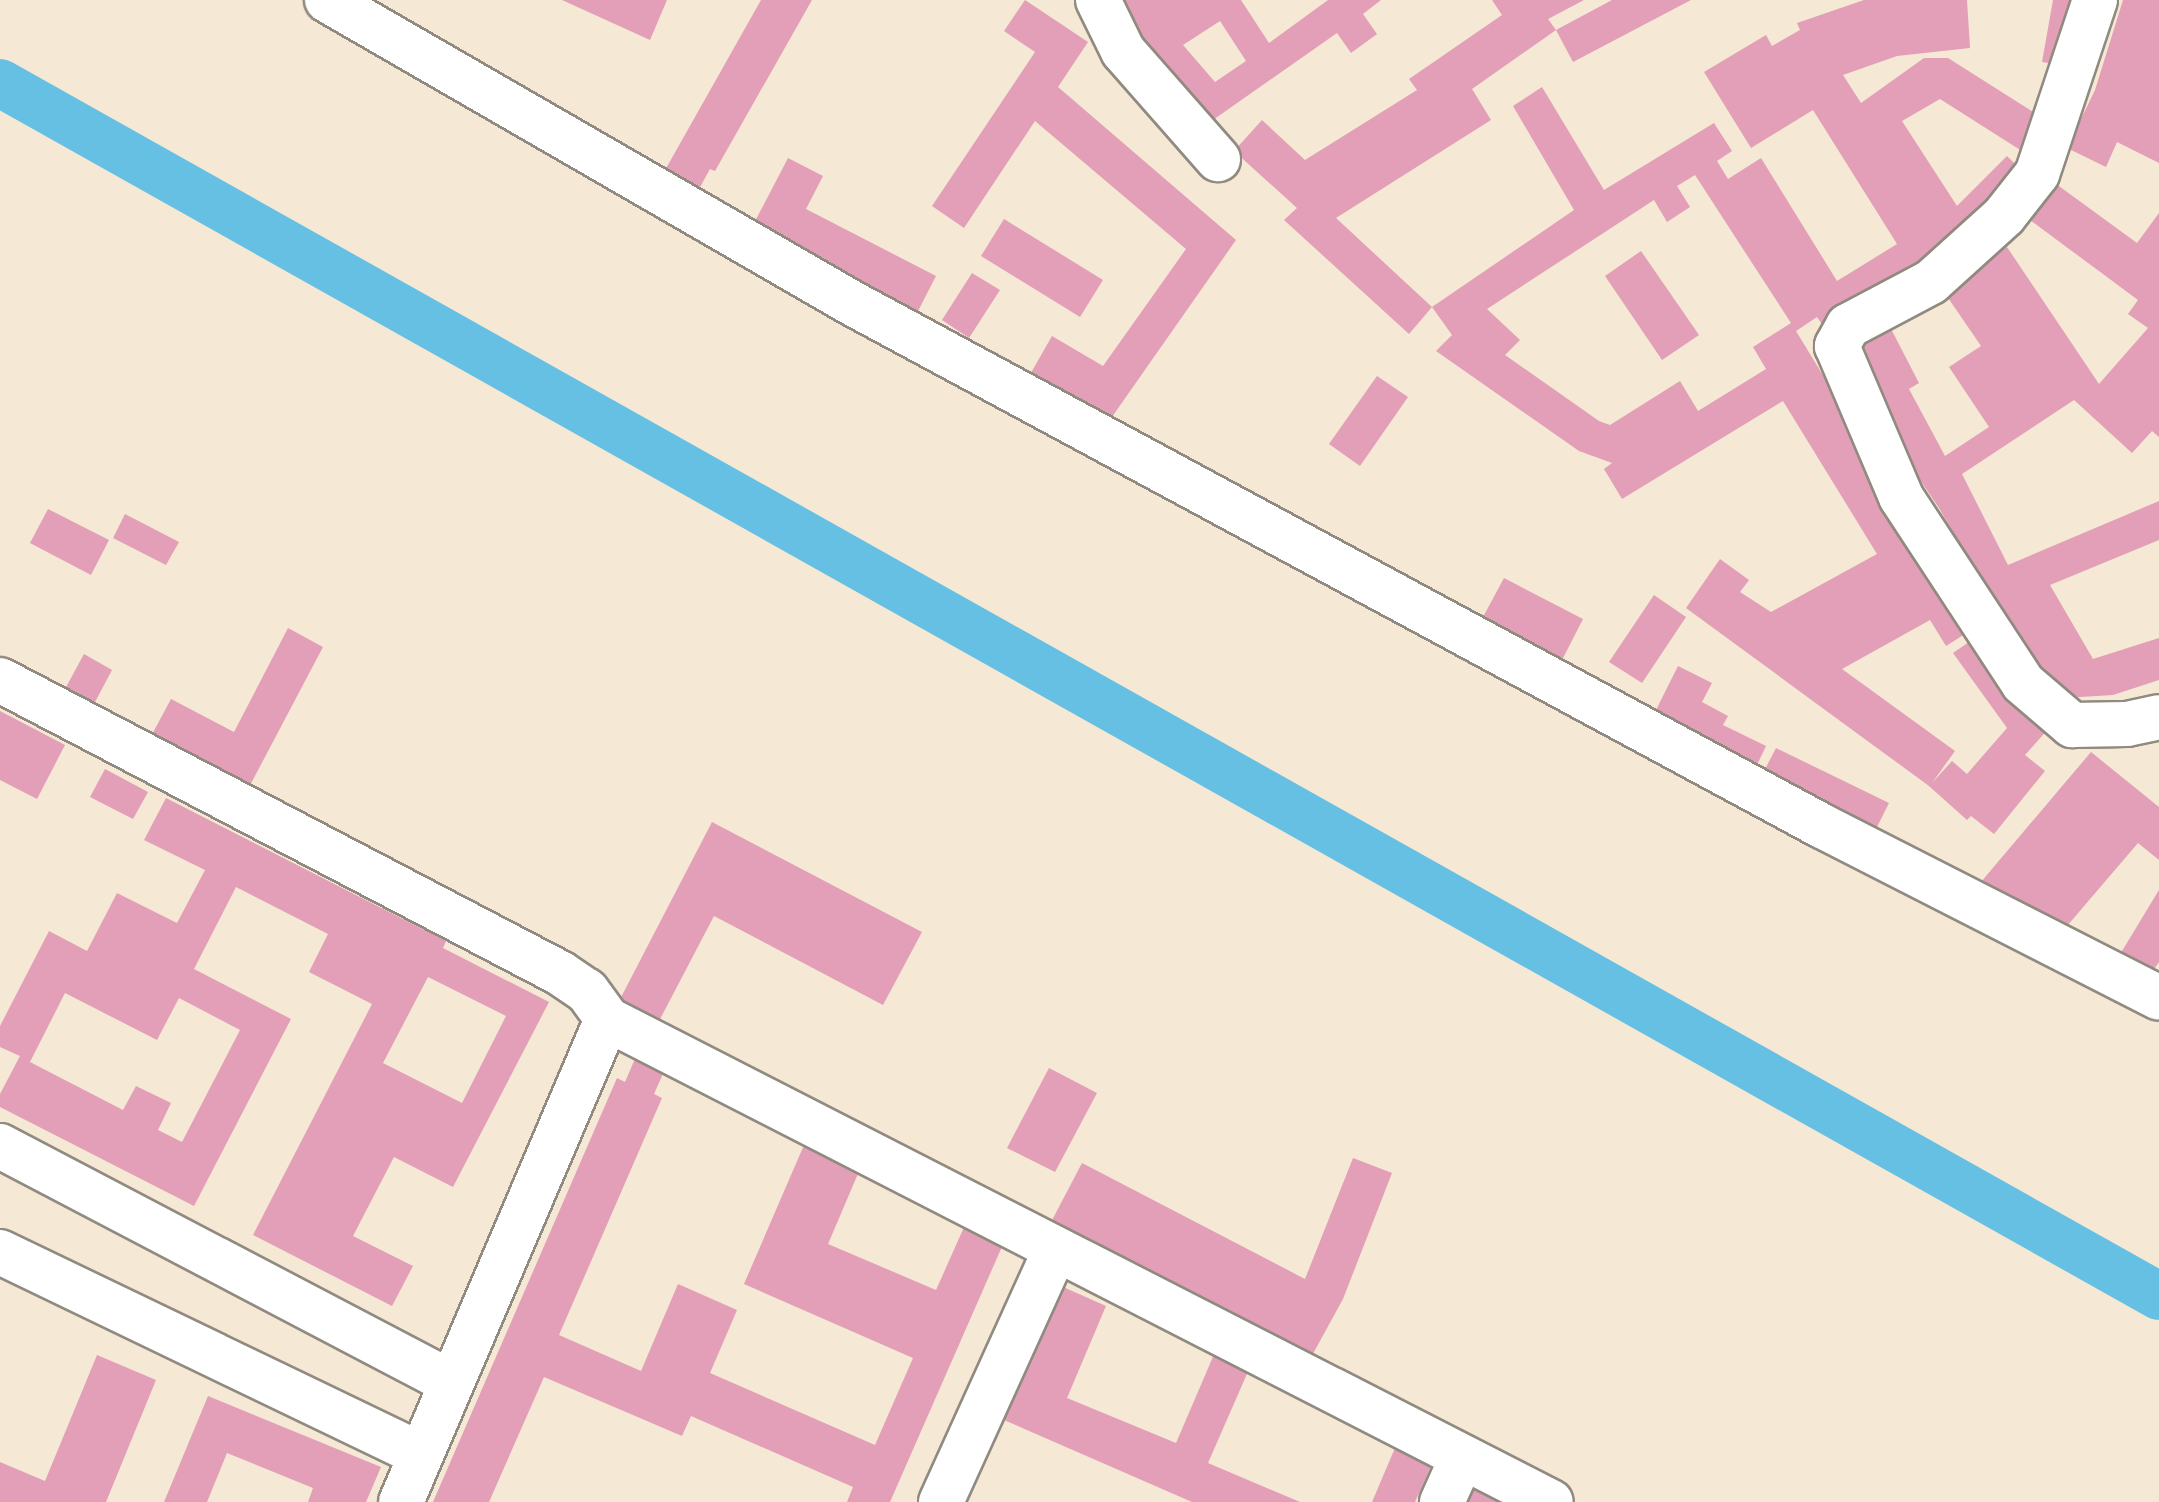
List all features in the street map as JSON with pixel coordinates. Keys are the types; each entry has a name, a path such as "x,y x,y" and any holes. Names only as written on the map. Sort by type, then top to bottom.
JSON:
{"street":[{"path":"1098,0 1123,51 1218,159"},
{"path":"2095,0 2037,174 2004,216 1931,282 1848,326 1837,342 1901,497 2023,683 2072,725 2127,724 2159,717"},
{"path":"343,3 850,302 1822,826 2159,998"},
{"path":"0,680 560,973 587,991 607,1019 1461,1460 1551,1502"},
{"path":"401,1502 607,1019"},
{"path":"0,1146 452,1383"},
{"path":"941,1502 1055,1251"},
{"path":"0,1252 421,1455"},
{"path":"1442,1502 1461,1460"}],"building":[{"path":"562,0 667,0 650,40"},
{"path":"761,0 812,0 715,171 710,169 694,198 660,179"},
{"path":"1025,0 1088,42 1058,87 1236,240 1107,424 1028,378 1052,336 1103,366 1186,249 1035,121 964,228 932,206 1035,52 1004,31"},
{"path":"1107,0 1241,0 1269,43 1328,0 1381,0 1363,14 1377,34 1351,53 1337,33 1203,127","holes":["1220,21 1246,61 1215,82 1183,45"]},
{"path":"1492,0 1584,0 1548,19 1556,30 1472,89 1491,120 1336,218 1432,307 1409,334 1284,220 1297,208 1234,151 1262,120 1305,160 1417,90 1409,79 1502,15"},
{"path":"1612,0 1691,0 1573,62 1556,30"},
{"path":"1864,0 1967,0 1970,48 1897,56 1843,75 1861,103 1924,58 1948,58 2046,120 2025,153 1940,99 1902,121 1957,206 2007,156 2029,178 2000,208 1828,333 1817,317 1796,331 1976,627 1946,646 1930,620 1842,669 1955,751 1932,783 1952,761 1967,774 2007,728 1953,653 1982,633 2050,727 2025,755 2045,771 1994,834 1971,816 1967,820 1929,786 1686,608 1720,559 1749,580 1740,592 1771,612 1877,554 1783,401 1622,499 1604,469 1612,463 1579,451 1436,351 1452,335 1432,307 1574,210 1513,106 1542,87 1604,190 1714,123 1732,151 1717,161 1728,179 1761,158 1837,281 1897,244 1813,110 1751,148 1704,72 1766,35 1772,46 1800,30 1797,23","holes":["1695,175 1791,323 1753,347 1766,369 1698,411 1680,381 1610,425 1599,421 1505,355 1520,340 1487,309 1654,200 1667,222 1690,207 1677,186"]},
{"path":"2053,0 2083,0 2072,67 2042,62"},
{"path":"2123,0 2159,0 2159,163 2117,142 2106,167 2067,148 2095,90"},
{"path":"788,158 823,176 806,209 936,276 917,313 751,229"},
{"path":"2052,181 2137,243 2159,213 2159,437 2152,431 2132,453 2074,400 1962,474 2008,565 2159,501 2159,540 2050,585 2093,659 2159,638 2159,680 2113,695 2048,699 1939,508 1916,474 1910,476 1850,345 1889,325 1919,383 1909,389 1945,456 1989,427 1949,367 1981,346 1942,289 2007,247 2099,384 2148,328 2128,314 2138,300 2026,217"},
{"path":"1004,219 1103,280 1080,317 981,256"},
{"path":"1641,251 1699,335 1662,360 1605,276"},
{"path":"972,273 1000,290 969,338 942,320"},
{"path":"1377,376 1408,397 1360,466 1329,444"},
{"path":"48,509 109,540 91,575 30,543"},
{"path":"125,514 179,542 166,565 113,538"},
{"path":"1504,578 1583,619 1562,660 1483,617"},
{"path":"1654,595 1686,617 1642,683 1609,662"},
{"path":"288,628 323,647 247,791 149,740 171,699 234,732"},
{"path":"84,654 112,670 94,704 65,689"},
{"path":"1678,666 1712,683 1702,702 1728,716 1723,725 1766,746 1756,767 1653,716"},
{"path":"0,711 65,745 37,799 0,780"},
{"path":"1776,748 1889,803 1875,831 1762,775"},
{"path":"2091,752 2159,807 2159,860 2138,843 2067,926 1981,882"},
{"path":"105,769 148,792 133,819 90,797"},
{"path":"166,798 446,941 443,948 549,1002 453,1187 394,1157 353,1236 413,1266 392,1306 253,1235 372,1004 309,972 328,934 236,887 194,969 291,1019 194,1206 0,1107 0,1094 20,1056 0,1047 0,1026 49,931 87,951 117,893 177,923 205,870 144,840","holes":["428,977 506,1016 462,1103 383,1063","65,993 157,1040 179,998 240,1030 182,1142 158,1130 171,1103 136,1086 123,1110 30,1062"]},
{"path":"712,822 922,932 883,1005 714,916 658,1023 618,1003"},
{"path":"2159,890 2159,962 2150,975 2119,956"},
{"path":"637,1054 666,1067 654,1094 662,1098 559,1335 641,1371 678,1284 737,1310 710,1373 875,1445 913,1358 744,1284 804,1145 860,1169 828,1244 936,1290 965,1225 1004,1242 890,1502 847,1502 853,1487 691,1416 682,1436 544,1377 489,1502 433,1502 617,1078 625,1082"},
{"path":"1049,1068 1097,1093 1055,1172 1007,1148"},
{"path":"1353,1158 1392,1173 1343,1299 1309,1361 1049,1226 1082,1163 1305,1279"},
{"path":"1061,1286 1106,1306 1067,1398 1176,1443 1215,1352 1250,1367 1208,1463 1300,1502 1192,1502 1004,1420"},
{"path":"97,1355 156,1380 106,1502 0,1502 0,1462 45,1481"},
{"path":"208,1396 381,1467 366,1502 308,1502 313,1488 227,1453 207,1502 164,1502"},
{"path":"1395,1448 1432,1464 1415,1502 1372,1502"},
{"path":"1469,1487 1505,1502 1462,1502"}],"waterway":[{"path":"0,83 2159,1296"}]}
